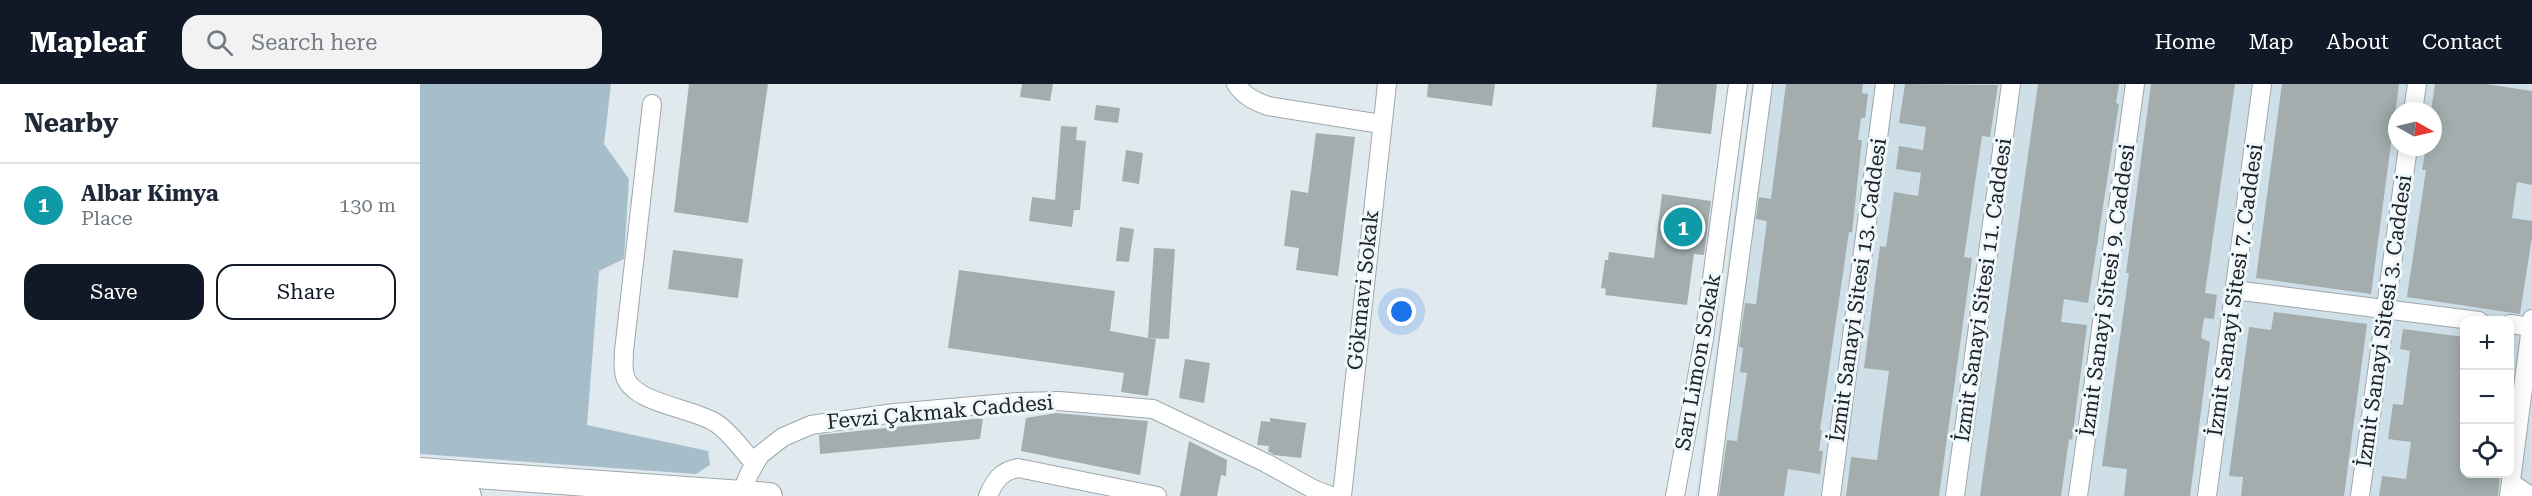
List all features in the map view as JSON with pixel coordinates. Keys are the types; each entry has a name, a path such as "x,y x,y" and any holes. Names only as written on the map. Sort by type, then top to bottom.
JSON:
{"highway":[{"path":"420,471 769,496"},
{"path":"420,492 468,496"}],"street":[{"path":"1236,84 1241,92 1251,99 1268,106 1381,124"},
{"name":"Gökmavi Sokak","path":"1342,496 1387,84"},
{"name":"Sarı Limon Sokak","path":"1675,496 1704,339 1738,84"},
{"path":"1708,496 1763,84"},
{"name":"İzmit Sanayi Sitesi 13. Caddesi","path":"1831,496 1885,84"},
{"name":"İzmit Sanayi Sitesi 11. Caddesi","path":"1955,496 2011,84"},
{"name":"İzmit Sanayi Sitesi 9. Caddesi","path":"2078,496 2135,84"},
{"name":"İzmit Sanayi Sitesi 7. Caddesi","path":"2207,496 2262,84"},
{"path":"2414,102 2416,84"},
{"path":"652,104 623,369 632,387 651,399 715,423 727,432 754,463"},
{"name":"İzmit Sanayi Sitesi 3. Caddesi","path":"2360,496 2407,156"},
{"path":"2235,290 2460,318"},
{"path":"2514,324 2531,323 2510,490 2531,496"},
{"name":"Fevzi Çakmak Caddesi","path":"741,494 754,463 760,455 783,437 811,425 831,420 1018,402 1089,402 1142,408 1163,413 1331,496"},
{"path":"988,496 999,476 1008,470 1018,468 1146,495"}],"shaded area":[{"path":"420,84 611,84 604,144 629,179 624,259 599,271 587,425 708,451 710,465 696,474 420,454"},
{"path":"1752,84 2532,84 2532,496 1696,496"}],"building":[{"path":"689,84 768,84 748,223 674,212"},
{"path":"1022,84 1053,84 1050,101 1020,97"},
{"path":"1428,84 1495,84 1492,106 1427,97"},
{"path":"1657,84 1717,84 1711,134 1652,127"},
{"path":"1786,84 1863,84 1862,93 1868,94 1865,118 1861,118 1858,140 1862,140 1852,232 1849,232 1820,430 1822,430 1819,451 1823,451 1820,474 1788,469 1784,496 1719,496 1727,440 1737,441 1747,373 1740,372 1743,348 1739,347 1745,303 1756,304 1767,221 1756,219 1759,197 1771,199"},
{"path":"1905,84 1998,85 1990,137 1982,136 1964,257 1972,258 1939,496 1846,496 1851,457 1877,460 1889,371 1864,368 1880,246 1886,247 1894,192 1918,196 1921,173 1896,169 1899,146 1923,150 1926,127 1899,123"},
{"path":"2038,84 2119,84 2116,103 2119,104 2088,303 2064,299 2061,322 2087,325 2072,440 2069,439 2061,496 1980,496"},
{"path":"2151,84 2235,84 2205,293 2217,295 2214,319 2204,318 2201,338 2210,342 2190,496 2124,496 2127,469 2102,466 2129,273 2126,273"},
{"path":"2282,84 2399,84 2397,102 2388,102 2389,156 2371,294 2256,278"},
{"path":"2435,84 2486,84 2532,91 2532,185 2517,182 2512,218 2532,221 2532,237 2520,314 2407,297 2426,170 2422,170 2424,156 2442,156 2442,102 2432,102"},
{"path":"1096,105 1120,108 1118,123 1094,120"},
{"path":"1061,126 1077,127 1076,140 1086,141 1080,210 1074,210 1072,227 1029,221 1032,197 1055,200"},
{"path":"1316,133 1355,137 1338,276 1296,270 1299,248 1284,246 1291,190 1308,193"},
{"path":"1126,150 1143,153 1139,184 1122,181"},
{"path":"1662,194 1711,201 1704,255 1694,254 1687,305 1605,295 1606,289 1601,288 1605,260 1608,260 1609,252 1654,258"},
{"path":"1120,227 1134,229 1129,262 1116,261"},
{"path":"1154,248 1175,249 1169,339 1148,338"},
{"path":"673,250 743,259 738,298 668,289"},
{"path":"959,270 1115,291 1110,331 1156,339 1148,396 1121,392 1124,373 948,348"},
{"path":"2274,312 2367,324 2344,496 2241,496 2243,477 2229,476 2249,327 2271,330"},
{"path":"2403,329 2460,336 2460,478 2500,478 2498,496 2379,496 2382,476 2406,479 2411,442 2388,439 2393,404 2403,405 2410,351 2400,349"},
{"path":"1185,359 1210,363 1204,403 1179,398"},
{"path":"1056,413 1148,421 1140,475 1021,451 1026,418"},
{"path":"983,418 980,439 820,454 819,435"},
{"path":"1270,418 1306,423 1301,458 1274,455 1268,451 1269,446 1257,445 1261,421 1270,422"},
{"path":"1189,441 1227,460 1226,476 1221,475 1217,496 1180,496"}],"place":[{"name":"Albar Kimya","path":"1683,227"}]}
